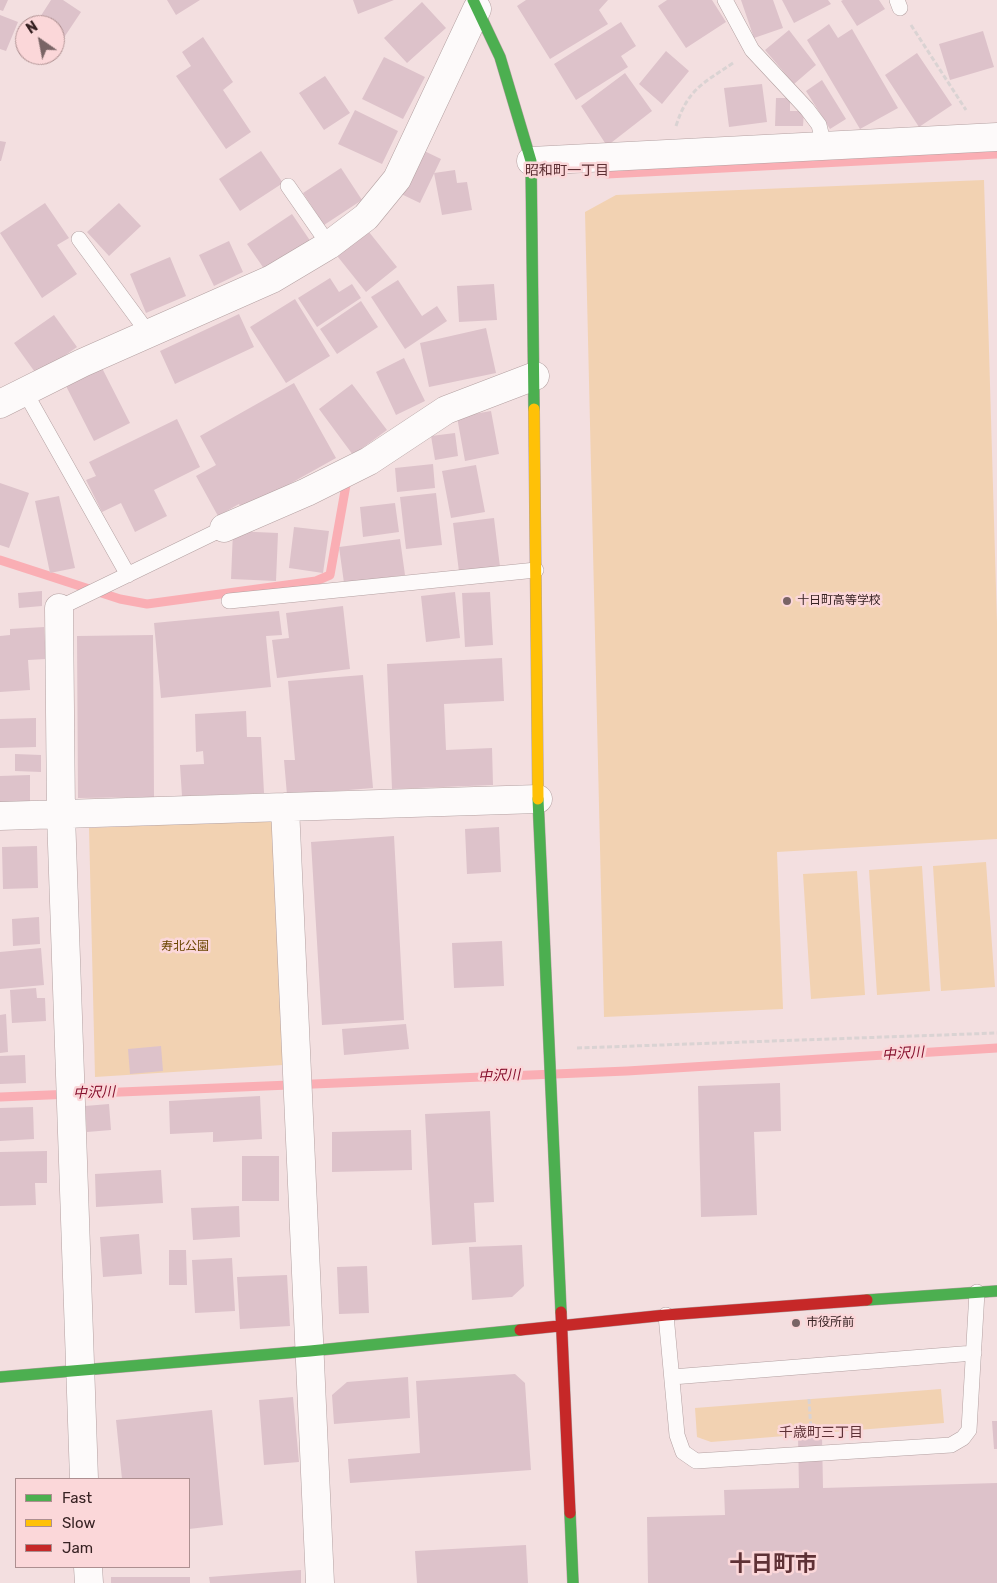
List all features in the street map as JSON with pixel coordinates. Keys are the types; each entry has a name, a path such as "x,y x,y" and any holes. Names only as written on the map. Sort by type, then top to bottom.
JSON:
{"street":[{"path":"475,4 500,56 531,161 535,376 538,799 560,1326 573,1583"},
{"path":"0,404 82,363 272,279 329,245 366,217 398,180 475,4"},
{"path":"531,161 989,138"},
{"path":"224,528 307,492 368,461 446,410 535,376"},
{"path":"58,608 61,814 84,1478"},
{"path":"0,816 538,799"},
{"path":"285,807 320,1583"},
{"path":"0,1377 310,1351 666,1315 997,1291"},
{"path":"88,1568 89,1583"}],"lane":[{"path":"726,0 752,50 808,109 818,125 824,146"},
{"path":"288,186 329,245"},
{"path":"79,239 148,334"},
{"path":"25,392 128,575"},
{"path":"58,608 224,528"},
{"path":"230,602 536,570"},
{"path":"666,1315 677,1435 683,1452 696,1461 951,1445 963,1438 969,1430 977,1292"},
{"path":"672,1377 974,1353"}],"path":[{"path":"898,4 972,119 989,138"},
{"path":"667,154 683,105 694,89 752,50"},
{"path":"548,1049 997,1034"},
{"path":"809,1399 811,1437"}],"green space":[{"name":"十日町高等学校","path":"984,180 997,623 997,839 777,852 783,1009 604,1017 585,212 616,195"},
{"name":"寿北公園","path":"273,820 283,1065 95,1077 89,828"},
{"path":"986,862 995,987 941,991 933,866"},
{"path":"922,866 930,991 877,995 869,870"},
{"path":"857,871 865,995 811,999 803,874"},
{"path":"941,1389 944,1423 711,1442 697,1437 695,1408"}],"building":[{"path":"0,0 8,0 3,11 0,10"},
{"path":"51,0 63,0 81,12 65,36 65,15 41,15"},
{"path":"167,0 200,0 176,15"},
{"path":"353,0 394,0 358,14"},
{"path":"526,0 608,0 599,10 608,24 550,59 517,6"},
{"path":"667,0 712,0 726,22 686,48 658,6"},
{"path":"741,0 773,0 783,28 754,38"},
{"path":"782,0 828,0 831,4 794,23"},
{"path":"879,0 885,9 857,26 841,1"},
{"path":"422,2 446,28 407,63 384,38"},
{"path":"0,15 15,21 15,29 6,51 0,49"},
{"path":"621,22 636,46 621,56 628,67 576,100 554,64"},
{"path":"829,24 838,38 852,29 898,108 860,129 807,40"},
{"path":"789,30 816,65 794,84 765,50"},
{"path":"983,31 994,67 950,80 939,44"},
{"path":"203,37 233,82 223,90 251,132 226,149 176,76 191,66 182,52"},
{"path":"666,51 689,71 662,104 639,84"},
{"path":"917,53 952,105 919,127 885,75"},
{"path":"384,57 425,77 403,119 362,99"},
{"path":"625,73 652,111 607,146 581,106"},
{"path":"325,76 350,113 324,130 299,93"},
{"path":"822,80 846,119 830,129 806,91"},
{"path":"762,84 767,122 729,127 724,88"},
{"path":"776,98 790,98 790,111 804,111 803,126 775,126"},
{"path":"355,110 398,131 382,164 338,144"},
{"path":"0,141 6,142 1,161 0,161"},
{"path":"418,148 441,159 420,203 397,192"},
{"path":"261,151 283,183 240,211 219,179"},
{"path":"341,168 362,200 324,225 303,193"},
{"path":"455,170 457,183 467,182 472,210 442,215 434,173"},
{"path":"45,203 69,238 57,245 77,274 42,298 0,233"},
{"path":"119,203 141,226 109,256 87,232"},
{"path":"292,214 311,242 267,273 247,244"},
{"path":"365,227 397,267 366,292 334,252"},
{"path":"229,241 243,272 214,286 199,255"},
{"path":"170,257 186,296 146,313 130,274"},
{"path":"330,278 339,292 352,284 361,298 317,327 298,298"},
{"path":"398,280 422,316 437,306 447,321 405,349 371,297"},
{"path":"494,284 497,320 459,322 457,286"},
{"path":"295,299 330,356 286,383 250,327"},
{"path":"361,301 378,327 337,354 320,329"},
{"path":"239,314 254,347 175,384 160,351"},
{"path":"54,315 77,347 37,375 14,343"},
{"path":"486,328 496,373 429,387 420,343"},
{"path":"404,358 425,401 396,415 376,372"},
{"path":"102,368 130,423 94,441 66,386"},
{"path":"294,383 336,458 243,510 239,504 218,516 196,476 216,465 200,436"},
{"path":"352,384 387,430 353,455 319,409"},
{"path":"491,411 499,454 465,461 457,417"},
{"path":"177,419 200,467 154,490 167,516 135,532 121,503 102,512 86,480 96,476 89,462"},
{"path":"455,433 458,456 435,460 431,436"},
{"path":"433,464 435,488 397,492 395,468"},
{"path":"476,465 485,512 451,518 442,471"},
{"path":"0,483 29,493 9,548 0,545"},
{"path":"436,493 442,545 406,549 400,497"},
{"path":"59,496 75,568 50,573 35,501"},
{"path":"395,503 399,532 363,537 360,507"},
{"path":"494,518 500,567 459,572 453,523"},
{"path":"294,527 329,531 323,573 289,568"},
{"path":"233,531 278,533 276,581 231,579"},
{"path":"400,539 405,575 344,583 339,547"},
{"path":"42,591 42,606 19,608 18,593"},
{"path":"455,592 460,638 426,642 421,596"},
{"path":"490,592 493,645 465,647 462,593"},
{"path":"343,606 350,669 277,678 272,640 289,638 286,613"},
{"path":"279,611 282,635 266,636 271,687 161,698 154,623"},
{"path":"44,627 46,659 28,660 30,690 0,692 0,636 10,635 10,629"},
{"path":"153,635 154,797 78,798 77,636"},
{"path":"502,658 504,701 444,704 446,750 492,748 493,785 392,789 387,664"},
{"path":"363,675 373,788 287,795 284,760 295,760 288,681"},
{"path":"246,711 247,737 261,737 264,793 182,796 180,765 204,764 203,751 196,752 195,714"},
{"path":"36,718 36,747 0,748 0,719"},
{"path":"15,754 41,755 41,772 15,771"},
{"path":"30,775 30,806 0,806 0,776"},
{"path":"499,827 501,872 467,874 465,829"},
{"path":"394,836 404,1020 322,1025 311,842"},
{"path":"37,846 38,888 3,889 2,847"},
{"path":"39,917 40,944 13,946 12,919"},
{"path":"502,941 504,986 454,988 452,943"},
{"path":"41,948 44,985 0,989 0,952"},
{"path":"36,988 37,998 45,998 46,1021 12,1023 10,990"},
{"path":"6,1014 8,1052 0,1053 0,1015"},
{"path":"406,1024 409,1049 344,1055 342,1029"},
{"path":"161,1046 163,1071 130,1074 128,1049"},
{"path":"25,1055 26,1083 0,1084 0,1056"},
{"path":"780,1083 781,1131 754,1132 757,1215 701,1217 698,1086"},
{"path":"260,1096 262,1139 213,1142 213,1132 170,1134 169,1101"},
{"path":"109,1104 111,1130 87,1132 85,1106"},
{"path":"33,1107 34,1139 0,1141 0,1108"},
{"path":"490,1111 494,1202 474,1203 476,1242 432,1245 425,1114"},
{"path":"411,1130 412,1170 332,1172 332,1132"},
{"path":"47,1151 47,1183 35,1183 36,1205 0,1206 0,1152"},
{"path":"242,1156 279,1156 279,1201 242,1201"},
{"path":"161,1170 163,1203 96,1207 95,1174"},
{"path":"239,1206 240,1237 193,1240 191,1208"},
{"path":"139,1234 142,1274 103,1277 100,1237"},
{"path":"522,1245 524,1286 512,1297 472,1300 469,1247"},
{"path":"169,1250 186,1250 187,1285 169,1285"},
{"path":"232,1258 235,1311 195,1313 192,1260"},
{"path":"367,1266 369,1313 339,1314 337,1267"},
{"path":"287,1275 290,1326 240,1329 237,1277"},
{"path":"515,1374 525,1383 531,1470 350,1483 348,1459 420,1453 416,1381"},
{"path":"408,1377 410,1418 334,1424 332,1395 347,1382"},
{"path":"293,1397 299,1462 264,1465 259,1400"},
{"path":"212,1410 223,1525 190,1529 190,1478 122,1478 116,1420"},
{"path":"992,1421 997,1421 997,1449 994,1449"},
{"path":"798,1436 822,1436 823,1488 997,1483 997,1583 648,1583 647,1517 725,1515 724,1490 799,1488"},
{"path":"526,1545 528,1583 417,1583 415,1551"},
{"path":"301,1570 301,1583 210,1583 209,1577"},
{"path":"111,1577 190,1577 190,1583 111,1583"}],"waterway":[{"path":"607,174 997,154"},
{"path":"0,560 120,599 147,604 316,581 330,575 346,485"},
{"name":"中沢川","path":"0,1097 627,1071 997,1048"}],"traffic: fast":[{"path":"473,0 500,57 531,161 534,409"},
{"path":"538,799 561,1312"},
{"path":"867,1300 997,1291"},
{"path":"0,1377 310,1351 520,1330"},
{"path":"570,1513 573,1583"}],"traffic: slow":[{"path":"534,409 538,799"}],"traffic: jam":[{"path":"520,1330 666,1315 867,1300"},
{"path":"561,1312 570,1513"}],"place":[{"name":"十日町高等学校","path":"787,601"},
{"name":"市役所前","path":"796,1323"}],"district":[{"name":"昭和町一丁目","path":"567,171"},
{"name":"千歳町三丁目","path":"821,1433"},
{"name":"十日町市","path":"773,1565"}]}
